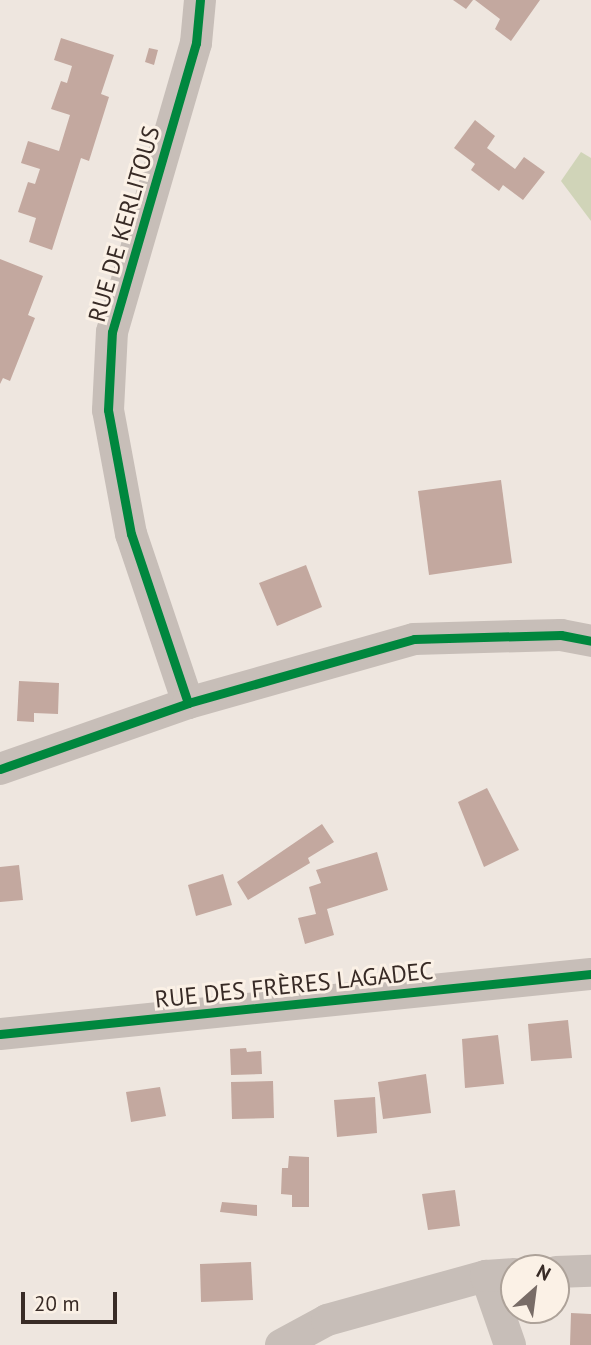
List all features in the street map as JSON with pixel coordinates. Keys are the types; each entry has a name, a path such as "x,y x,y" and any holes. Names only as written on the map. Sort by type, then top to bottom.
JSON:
{"street":[{"name":"RUE DE KERLITOUS","path":"188,703 131,534 108,410 112,332 196,43 200,0"},
{"path":"0,769 188,703 414,639 561,635 591,642"},
{"name":"RUE DES FRÈRES LAGADEC","path":"0,1034 591,974"},
{"path":"570,1272 591,1271"},
{"path":"281,1345 327,1320 500,1275"},
{"path":"507,1324 510,1345"}],"green space":[{"path":"581,152 591,158 591,221 561,181"}],"building":[{"path":"453,0 473,0 466,9"},
{"path":"475,0 540,0 511,41 495,29 500,19"},
{"path":"61,38 114,55 101,94 109,97 89,161 81,158 52,250 29,242 36,218 18,212 28,182 35,184 40,169 21,163 28,141 59,151 70,115 51,109 61,81 67,83 72,66 54,60"},
{"path":"149,48 158,50 154,65 145,62"},
{"path":"475,120 495,136 487,148 515,169 524,157 545,172 523,200 503,185 499,191 471,170 475,164 454,148"},
{"path":"0,259 43,276 28,315 35,318 10,381 3,378 0,384"},
{"path":"501,480 512,563 429,575 418,491"},
{"path":"306,565 322,607 277,626 259,583"},
{"path":"19,681 59,683 58,714 34,713 34,722 17,721"},
{"path":"487,788 519,850 484,867 458,802"},
{"path":"322,824 334,842 308,858 310,863 248,900 237,882"},
{"path":"377,852 388,890 327,909 334,935 305,944 298,918 316,914 309,887 321,883 316,870"},
{"path":"19,865 23,900 0,902 0,867"},
{"path":"223,874 232,905 196,916 188,885"},
{"path":"568,1020 572,1058 531,1061 528,1024"},
{"path":"498,1035 504,1084 465,1088 462,1039"},
{"path":"246,1048 247,1052 261,1051 262,1074 231,1075 230,1049"},
{"path":"426,1074 431,1113 383,1119 378,1082"},
{"path":"273,1081 274,1118 232,1119 231,1082"},
{"path":"160,1087 166,1116 131,1122 126,1092"},
{"path":"375,1097 377,1133 337,1137 334,1100"},
{"path":"289,1156 309,1157 309,1207 292,1207 292,1195 281,1194 282,1168 288,1168"},
{"path":"455,1190 460,1226 428,1230 422,1194"},
{"path":"222,1202 257,1205 257,1216 220,1212"},
{"path":"251,1262 253,1300 201,1302 200,1264"},
{"path":"571,1313 591,1314 591,1345 570,1345"}],"cycle path":[{"path":"188,703 131,534 108,410 112,332 196,43 200,0"},
{"path":"0,769 188,703 414,639 561,635 591,641"},
{"path":"0,1034 591,974"}]}
